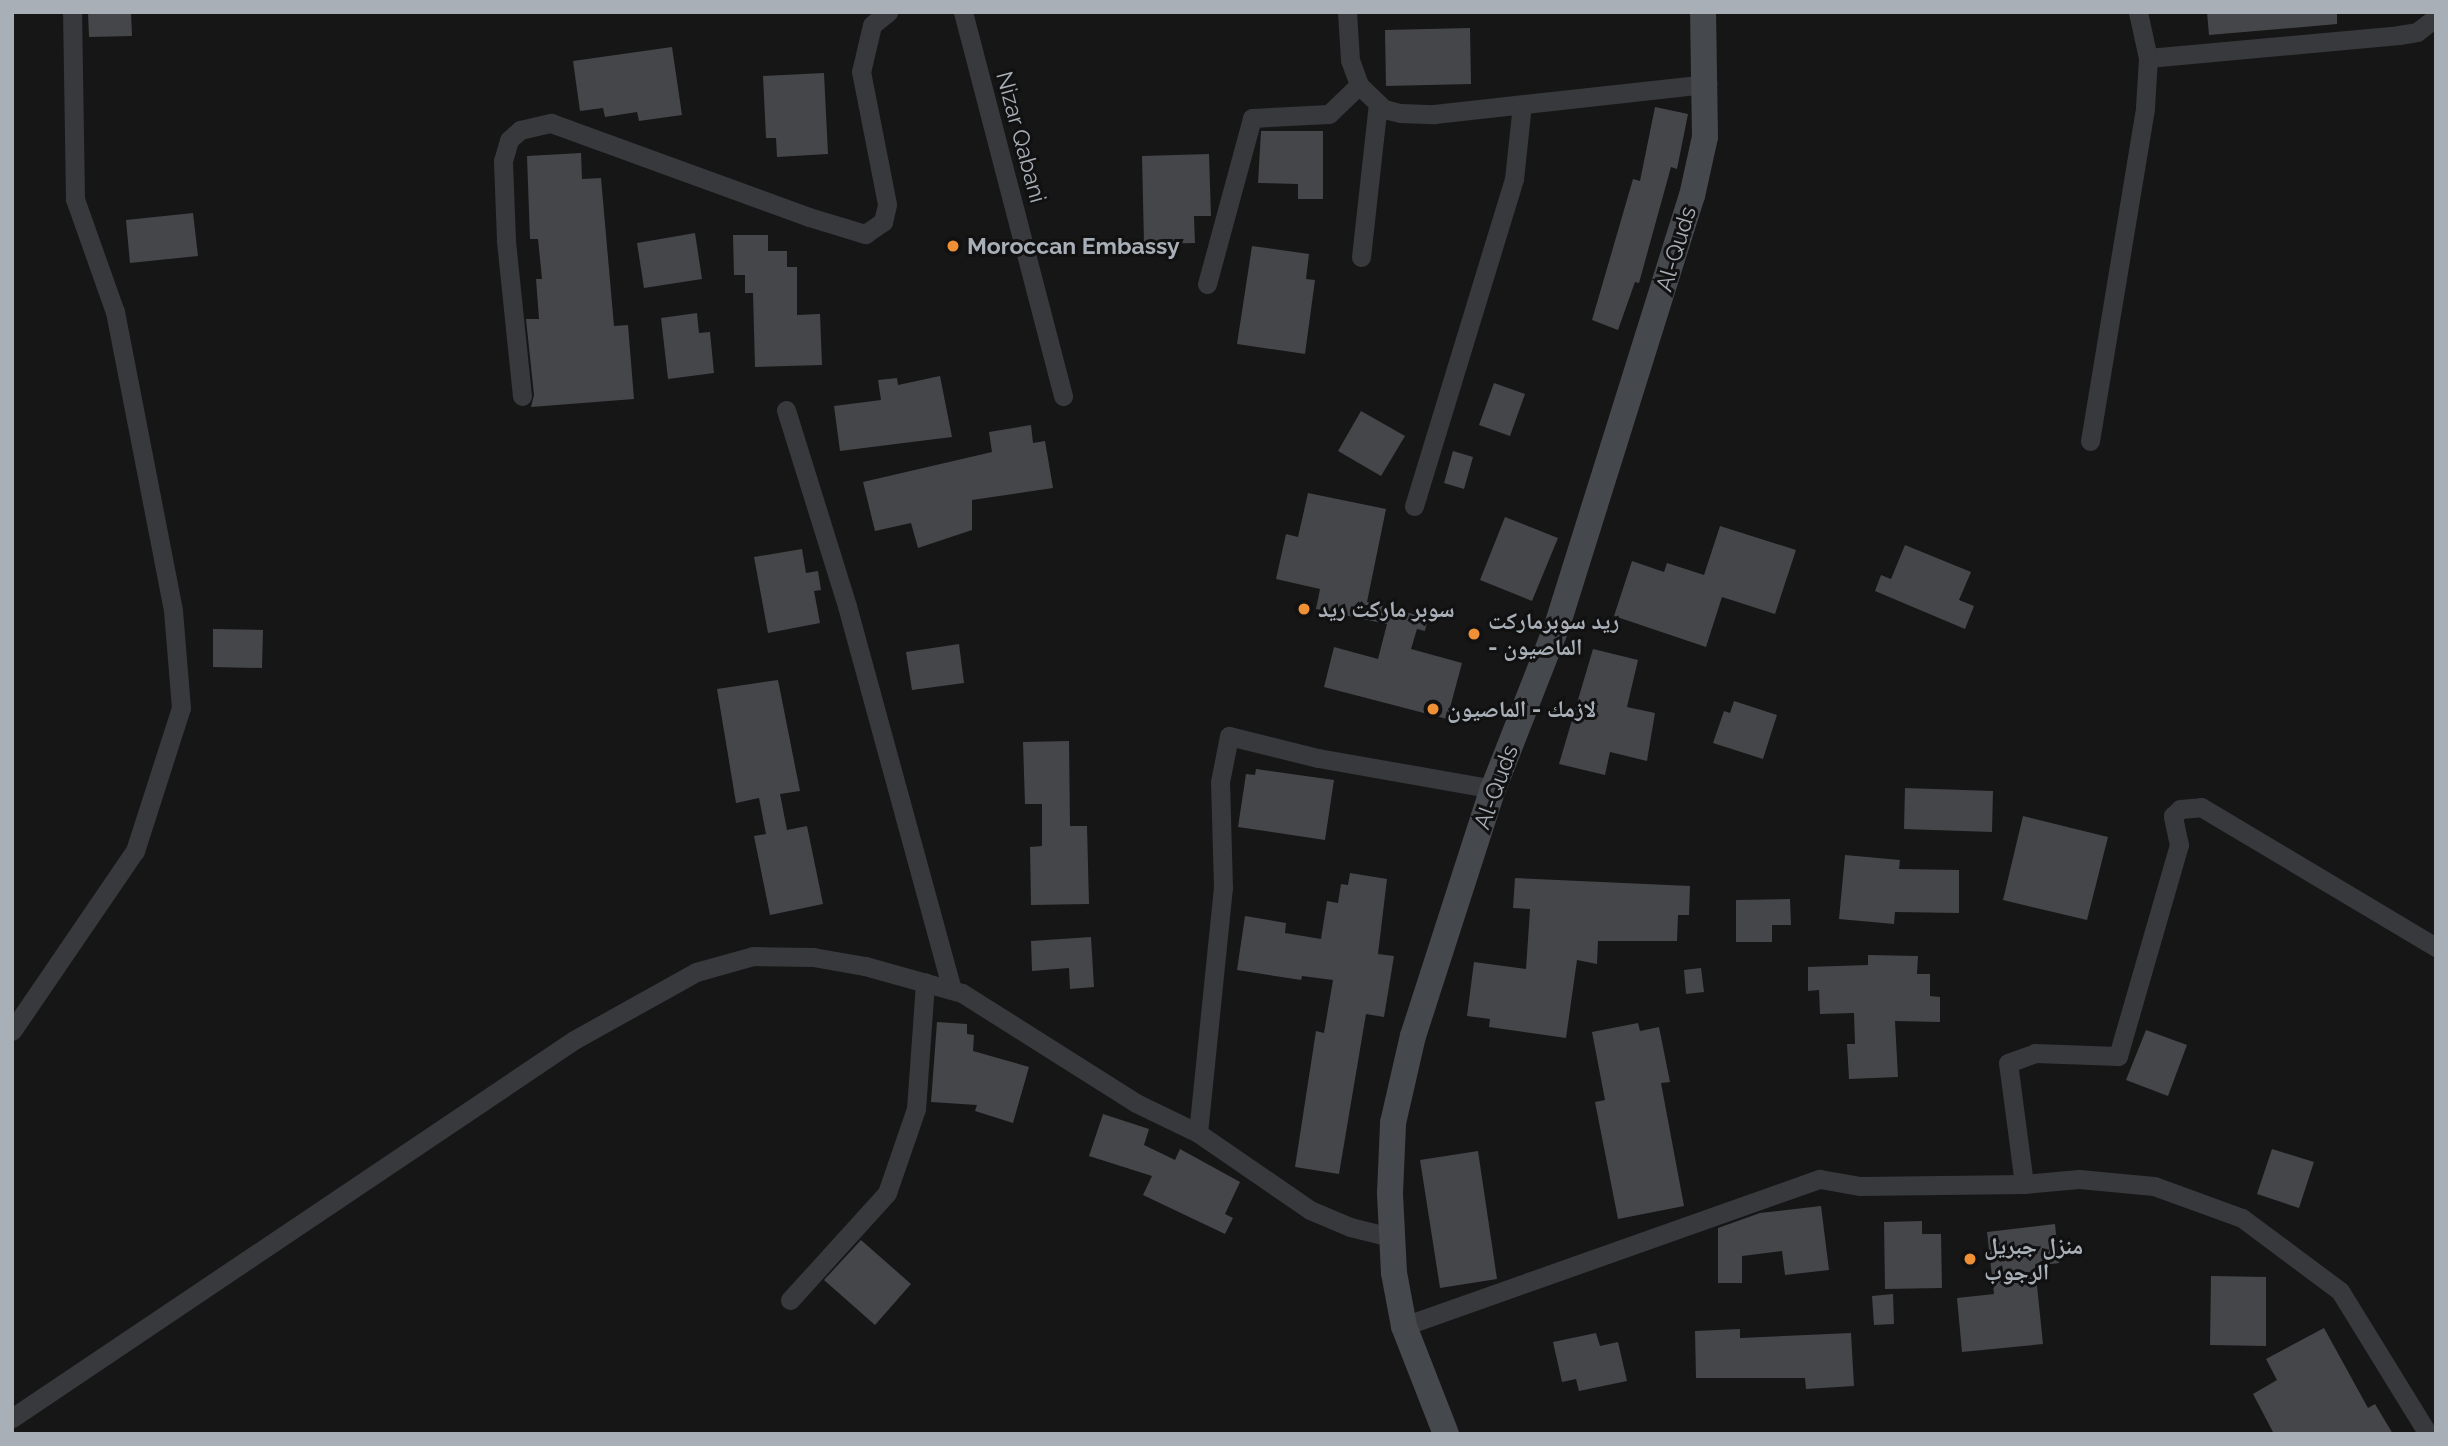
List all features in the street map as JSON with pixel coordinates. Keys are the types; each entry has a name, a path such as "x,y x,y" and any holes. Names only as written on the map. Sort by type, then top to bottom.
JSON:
{"street":[{"path":"12,1031 135,851 181,708 173,610 115,312 75,199 72,12"},
{"path":"522,396 506,240 503,161 509,140 528,127 551,123 865,234 883,222 887,204 861,72 872,26 888,12"},
{"name":"Nizar Qabani","path":"963,12 1063,396"},
{"path":"1347,12 1350,60 1359,85 1378,104 1400,113 1434,114 1707,84"},
{"name":"Al-Quds","path":"1446,1434 1404,1326 1391,1237 1393,1123 1413,1037 1493,789 1557,626 1692,197 1705,137 1707,84 1703,12"},
{"path":"2090,441 2145,107 2148,58 2138,12"},
{"path":"2148,58 2399,36 2417,32 2436,17"},
{"path":"1207,284 1252,118 1329,114 1359,85"},
{"path":"1361,257 1378,104"},
{"path":"1414,506 1514,179 1522,104"},
{"path":"786,410 847,607 952,990"},
{"path":"1198,1133 1223,888 1220,782 1229,736 1318,758 1493,789"},
{"path":"2024,1184 2008,1063 2035,1053 2118,1056 2179,845 2174,816 2180,809 2201,807 2436,947"},
{"path":"12,1418 574,1040 696,972 752,956 813,957 952,990 1136,1103 1198,1133 1310,1210 1350,1227 1391,1237"},
{"path":"790,1300 887,1193 916,1110 925,982"},
{"path":"1404,1326 1820,1179 1860,1186 2024,1184 2079,1179 2154,1186 2242,1218 2340,1291 2428,1434"}],"building":[{"path":"88,12 131,12 132,36 89,37"},
{"path":"2207,12 2337,12 2337,24 2209,35"},
{"path":"1470,28 1471,84 1386,86 1385,30"},
{"path":"672,47 682,115 639,121 637,112 605,117 603,108 580,111 573,61"},
{"path":"824,73 828,154 777,157 776,138 766,138 763,76"},
{"path":"1655,107 1688,114 1677,169 1671,167 1639,283 1635,282 1618,330 1592,320 1633,179 1640,181"},
{"path":"1261,131 1323,131 1323,199 1298,199 1298,184 1258,183"},
{"path":"581,153 582,179 601,178 614,326 628,325 634,399 531,407 534,395 526,319 539,319 536,279 542,279 538,239 530,239 527,156"},
{"path":"1209,154 1211,216 1194,216 1195,243 1144,244 1142,156"},
{"path":"193,213 198,256 130,263 126,220"},
{"path":"695,233 702,279 644,288 637,243"},
{"path":"733,235 768,235 768,251 787,251 787,267 797,267 797,315 820,314 822,365 755,367 753,293 745,293 745,275 734,275"},
{"path":"1252,246 1309,254 1306,279 1315,280 1305,354 1237,344"},
{"path":"697,313 699,333 710,332 714,373 668,379 661,318"},
{"path":"940,376 952,437 840,451 834,406 881,400 878,380 897,378 898,385"},
{"path":"1494,383 1525,394 1510,436 1479,425"},
{"path":"1361,411 1405,436 1381,476 1338,451"},
{"path":"1031,425 1033,443 1045,441 1053,488 972,500 972,530 918,548 911,523 875,531 863,482 992,452 989,432"},
{"path":"1453,451 1473,457 1464,489 1444,483"},
{"path":"1308,493 1386,509 1367,602 1428,618 1425,631 1417,629 1411,649 1462,663 1447,719 1324,687 1334,647 1378,659 1387,624 1316,609 1320,589 1276,579 1286,534 1298,537"},
{"path":"1505,517 1558,538 1532,601 1480,580"},
{"path":"1720,526 1796,550 1775,614 1722,597 1706,647 1614,616 1632,561 1664,572 1667,563 1704,575"},
{"path":"1905,545 1971,572 1959,600 1974,606 1965,629 1875,591 1881,575 1891,579"},
{"path":"802,549 806,573 818,571 821,590 814,591 820,623 768,633 754,557"},
{"path":"213,629 263,630 262,668 213,667"},
{"path":"959,644 964,683 912,690 906,652"},
{"path":"1593,649 1638,660 1627,707 1655,713 1647,761 1610,752 1605,775 1559,764"},
{"path":"778,680 800,791 780,794 787,830 807,826 823,904 770,915 754,836 766,834 759,798 736,803 717,689"},
{"path":"1734,701 1777,715 1763,759 1713,743 1724,711 1730,713"},
{"path":"1069,741 1070,826 1087,826 1089,904 1031,905 1030,847 1042,846 1042,804 1025,804 1023,742"},
{"path":"1256,769 1334,780 1325,840 1238,827 1246,774 1255,775"},
{"path":"1905,788 1993,791 1992,832 1904,829"},
{"path":"2023,816 2108,837 2087,920 2003,900"},
{"path":"1845,855 1900,860 1899,869 1959,870 1959,913 1895,912 1894,924 1839,919"},
{"path":"1350,873 1387,879 1378,954 1394,956 1384,1017 1366,1014 1339,1174 1295,1167 1316,1031 1324,1033 1333,980 1302,976 1301,980 1237,970 1245,916 1286,923 1285,933 1321,939 1327,901 1338,903 1341,884 1348,885"},
{"path":"1515,878 1690,886 1689,915 1678,915 1677,941 1598,941 1597,964 1577,960 1566,1038 1489,1027 1490,1019 1467,1016 1474,962 1526,969 1530,909 1513,908"},
{"path":"1790,899 1791,925 1772,925 1772,942 1736,942 1736,900"},
{"path":"1091,937 1094,987 1070,989 1069,968 1032,971 1031,941"},
{"path":"1868,955 1918,956 1917,974 1930,974 1930,996 1940,997 1940,1022 1895,1021 1898,1077 1849,1079 1847,1044 1855,1044 1854,1013 1820,1014 1819,990 1808,991 1808,967 1868,965"},
{"path":"1701,968 1704,992 1686,994 1684,970"},
{"path":"937,1022 967,1024 967,1034 974,1035 973,1051 1029,1067 1013,1123 975,1111 977,1105 931,1102"},
{"path":"1638,1023 1640,1031 1659,1027 1670,1082 1661,1083 1684,1206 1618,1219 1595,1102 1605,1100 1592,1032"},
{"path":"2146,1030 2187,1045 2168,1096 2126,1080"},
{"path":"1103,1114 1149,1129 1144,1145 1175,1160 1180,1149 1240,1182 1225,1214 1233,1218 1225,1234 1143,1195 1152,1176 1089,1156"},
{"path":"2272,1149 2314,1162 2299,1208 2257,1194"},
{"path":"1478,1151 1497,1279 1440,1288 1420,1160"},
{"path":"1821,1206 1829,1270 1785,1275 1782,1251 1742,1256 1742,1283 1718,1283 1718,1228 1760,1213"},
{"path":"1922,1221 1922,1234 1941,1234 1942,1288 1885,1289 1884,1222"},
{"path":"2055,1224 2059,1263 2035,1266 2043,1344 1962,1352 1957,1298 1994,1294 1987,1232"},
{"path":"861,1240 911,1284 875,1325 824,1280"},
{"path":"2211,1276 2266,1277 2266,1346 2210,1345"},
{"path":"1893,1294 1894,1324 1874,1325 1872,1296"},
{"path":"2324,1328 2368,1408 2375,1404 2393,1434 2274,1434 2253,1394 2277,1380 2266,1359"},
{"path":"1740,1329 1740,1338 1851,1333 1854,1386 1806,1389 1805,1378 1696,1378 1695,1331"},
{"path":"1596,1333 1600,1346 1618,1342 1627,1381 1579,1391 1576,1379 1562,1382 1553,1342"}],"place":[{"name":"Moroccan Embassy","path":"953,246"},
{"name":"سوبر ماركت ريد","path":"1304,609"},
{"name":"ريد سوبرماركت - الماصيون","path":"1474,634"},
{"name":"لازمك - الماصيون","path":"1433,709"},
{"name":"منزل جبريل الرجوب","path":"1970,1259"}]}
